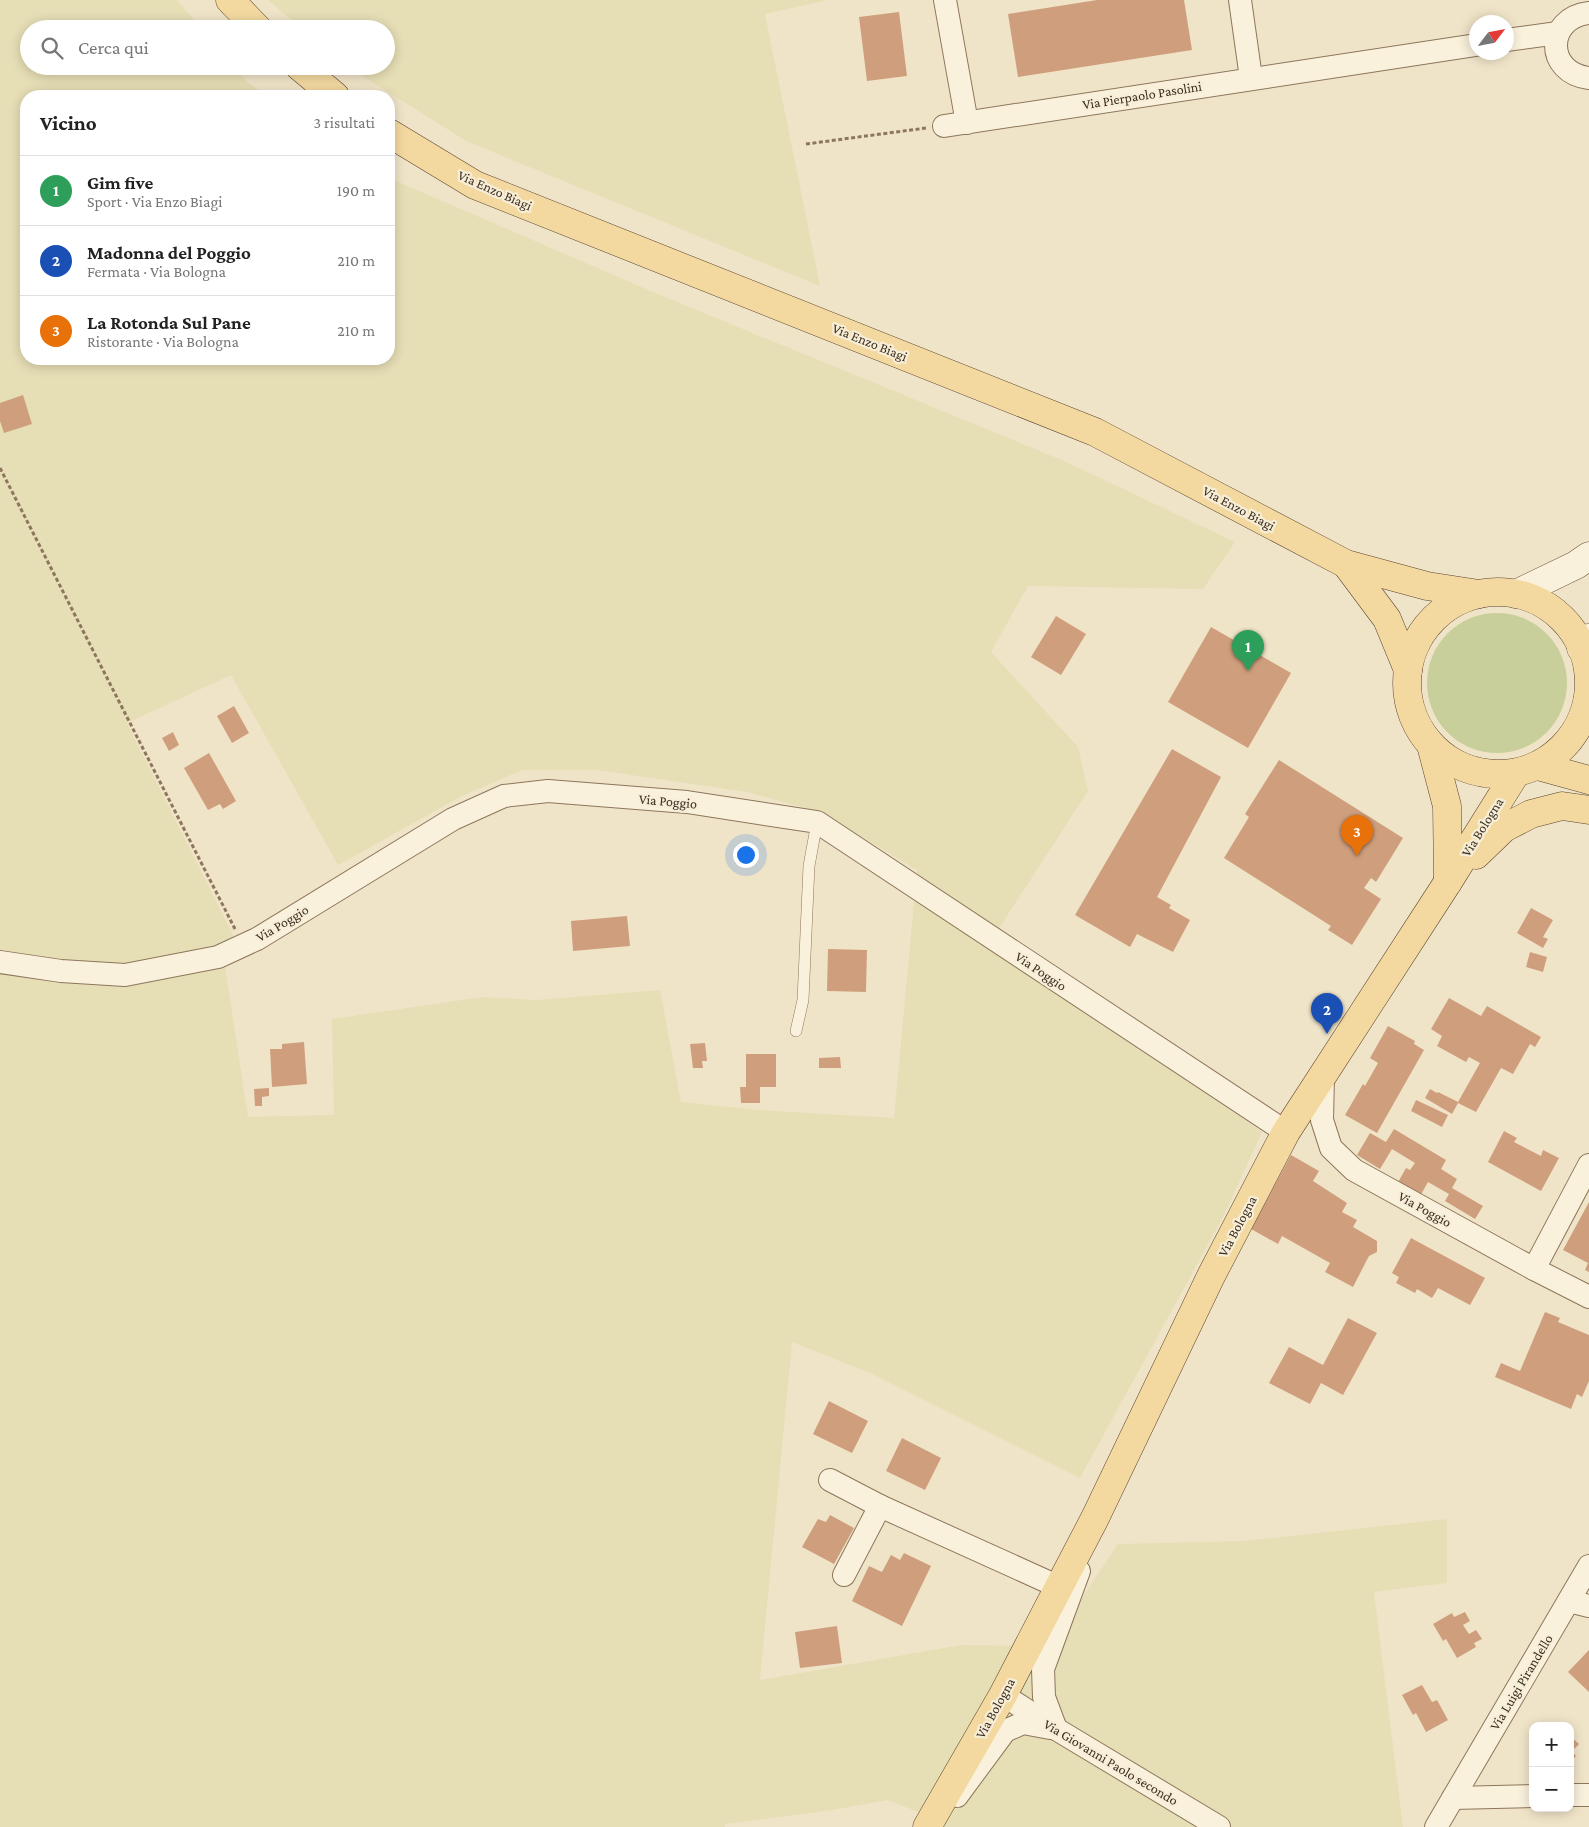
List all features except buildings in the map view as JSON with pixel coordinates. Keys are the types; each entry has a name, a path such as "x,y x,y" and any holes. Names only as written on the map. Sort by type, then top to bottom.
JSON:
{"main road":[{"path":"230,0 249,20"},
{"path":"310,75 328,90"},
{"name":"Via Enzo Biagi","path":"395,137 475,185 1095,432 1346,564 1427,586 1479,594"},
{"name":"Via Bologna","path":"1516,594 1576,565 1589,556"},
{"name":"Via Enzo Biagi","path":"1346,564 1386,619 1408,670"},
{"name":"Via Bologna","path":"1497,592 1516,594 1543,604 1566,623 1585,643 1589,689 1584,712 1574,734 1558,752 1527,769 1493,774 1470,770 1449,760 1431,745 1419,729 1411,710 1407,690 1408,670 1412,652 1420,636 1431,621 1445,609 1461,600 1479,594 1497,592"},
{"name":"Via Bologna","path":"1431,745 1447,806 1448,882"},
{"path":"1527,769 1589,780"},
{"name":"Via Bologna","path":"927,1827 1003,1695 1060,1587 1211,1276 1286,1132 1448,882 1527,769"},
{"path":"1448,882 1504,828 1531,814 1562,806 1589,810"}],"street":[{"path":"945,0 967,123"},
{"path":"1240,0 1251,78"},
{"path":"1589,13 1580,14 1563,24 1558,32 1556,43 1557,54 1562,64 1570,72 1580,77 1589,78"},
{"path":"1514,39 1558,32"},
{"name":"Via Pierpaolo Pasolini","path":"944,126 1469,46"},
{"name":"Via Poggio","path":"0,962 61,971 125,975 218,957 266,934 453,819 504,796 548,791 687,802 817,822 1286,1132"},
{"name":"Via Poggio","path":"1323,1076 1322,1120 1332,1148 1354,1170 1534,1269 1589,1297"},
{"path":"1534,1269 1589,1165"},
{"path":"830,1480 880,1506 1060,1587"},
{"path":"844,1575 880,1506"},
{"path":"934,1827 1005,1731 1023,1724 1056,1729 1044,1696 1043,1669 1073,1590 1095,1518"},
{"name":"Via Luigi Pirandello","path":"1453,1798 1579,1604 1589,1566"},
{"name":"Via Giovanni Paolo secondo","path":"1003,1695 1219,1827"},
{"path":"1574,1795 1589,1795"},
{"path":"1436,1827 1453,1798 1529,1796"}],"lane":[{"path":"796,1031 803,1000 809,866 817,822"}],"path":[{"path":"806,144 944,126"},
{"path":"0,468 244,946"}],"shaded area":[{"path":"0,0 177,0 194,20 20,20 20,75 241,75 248,83 259,90 20,90 20,365 395,365 395,181 653,292 1064,461 1235,542 1203,589 1028,586 991,652 1078,747 1088,791 990,942 1262,1132 1223,1217 1080,1478 872,1374 792,1342 760,1680 961,1645 1050,1646 1118,1544 1245,1541 1447,1519 1447,1583 1374,1592 1403,1827 944,1827 946,1823 888,1800 832,1810 725,1824 725,1827 0,1827","holes":["231,675 338,865 462,796 522,770 597,770 747,792 820,812 917,870 894,1118 757,1110 681,1102 660,990 537,1000 482,997 332,1019 334,1115 248,1117 225,966 233,935 127,723"]},
{"path":"268,0 828,0 765,14 820,286 466,141 395,96 395,90 385,90 361,75 395,75 395,20 291,20"}],"green space":[{"path":"1497,613 1511,614 1524,618 1547,633 1562,656 1566,669 1566,697 1562,710 1547,733 1524,748 1511,752 1497,753 1483,752 1470,748 1447,733 1432,710 1428,697 1427,683 1428,669 1432,656 1447,633 1470,618 1483,614"}],"place":[{"name":"Gim five","path":"1248,671"},
{"name":"La Rotonda Sul Pane","path":"1357,856"},
{"name":"Madonna del Poggio","path":"1327,1034"}]}
